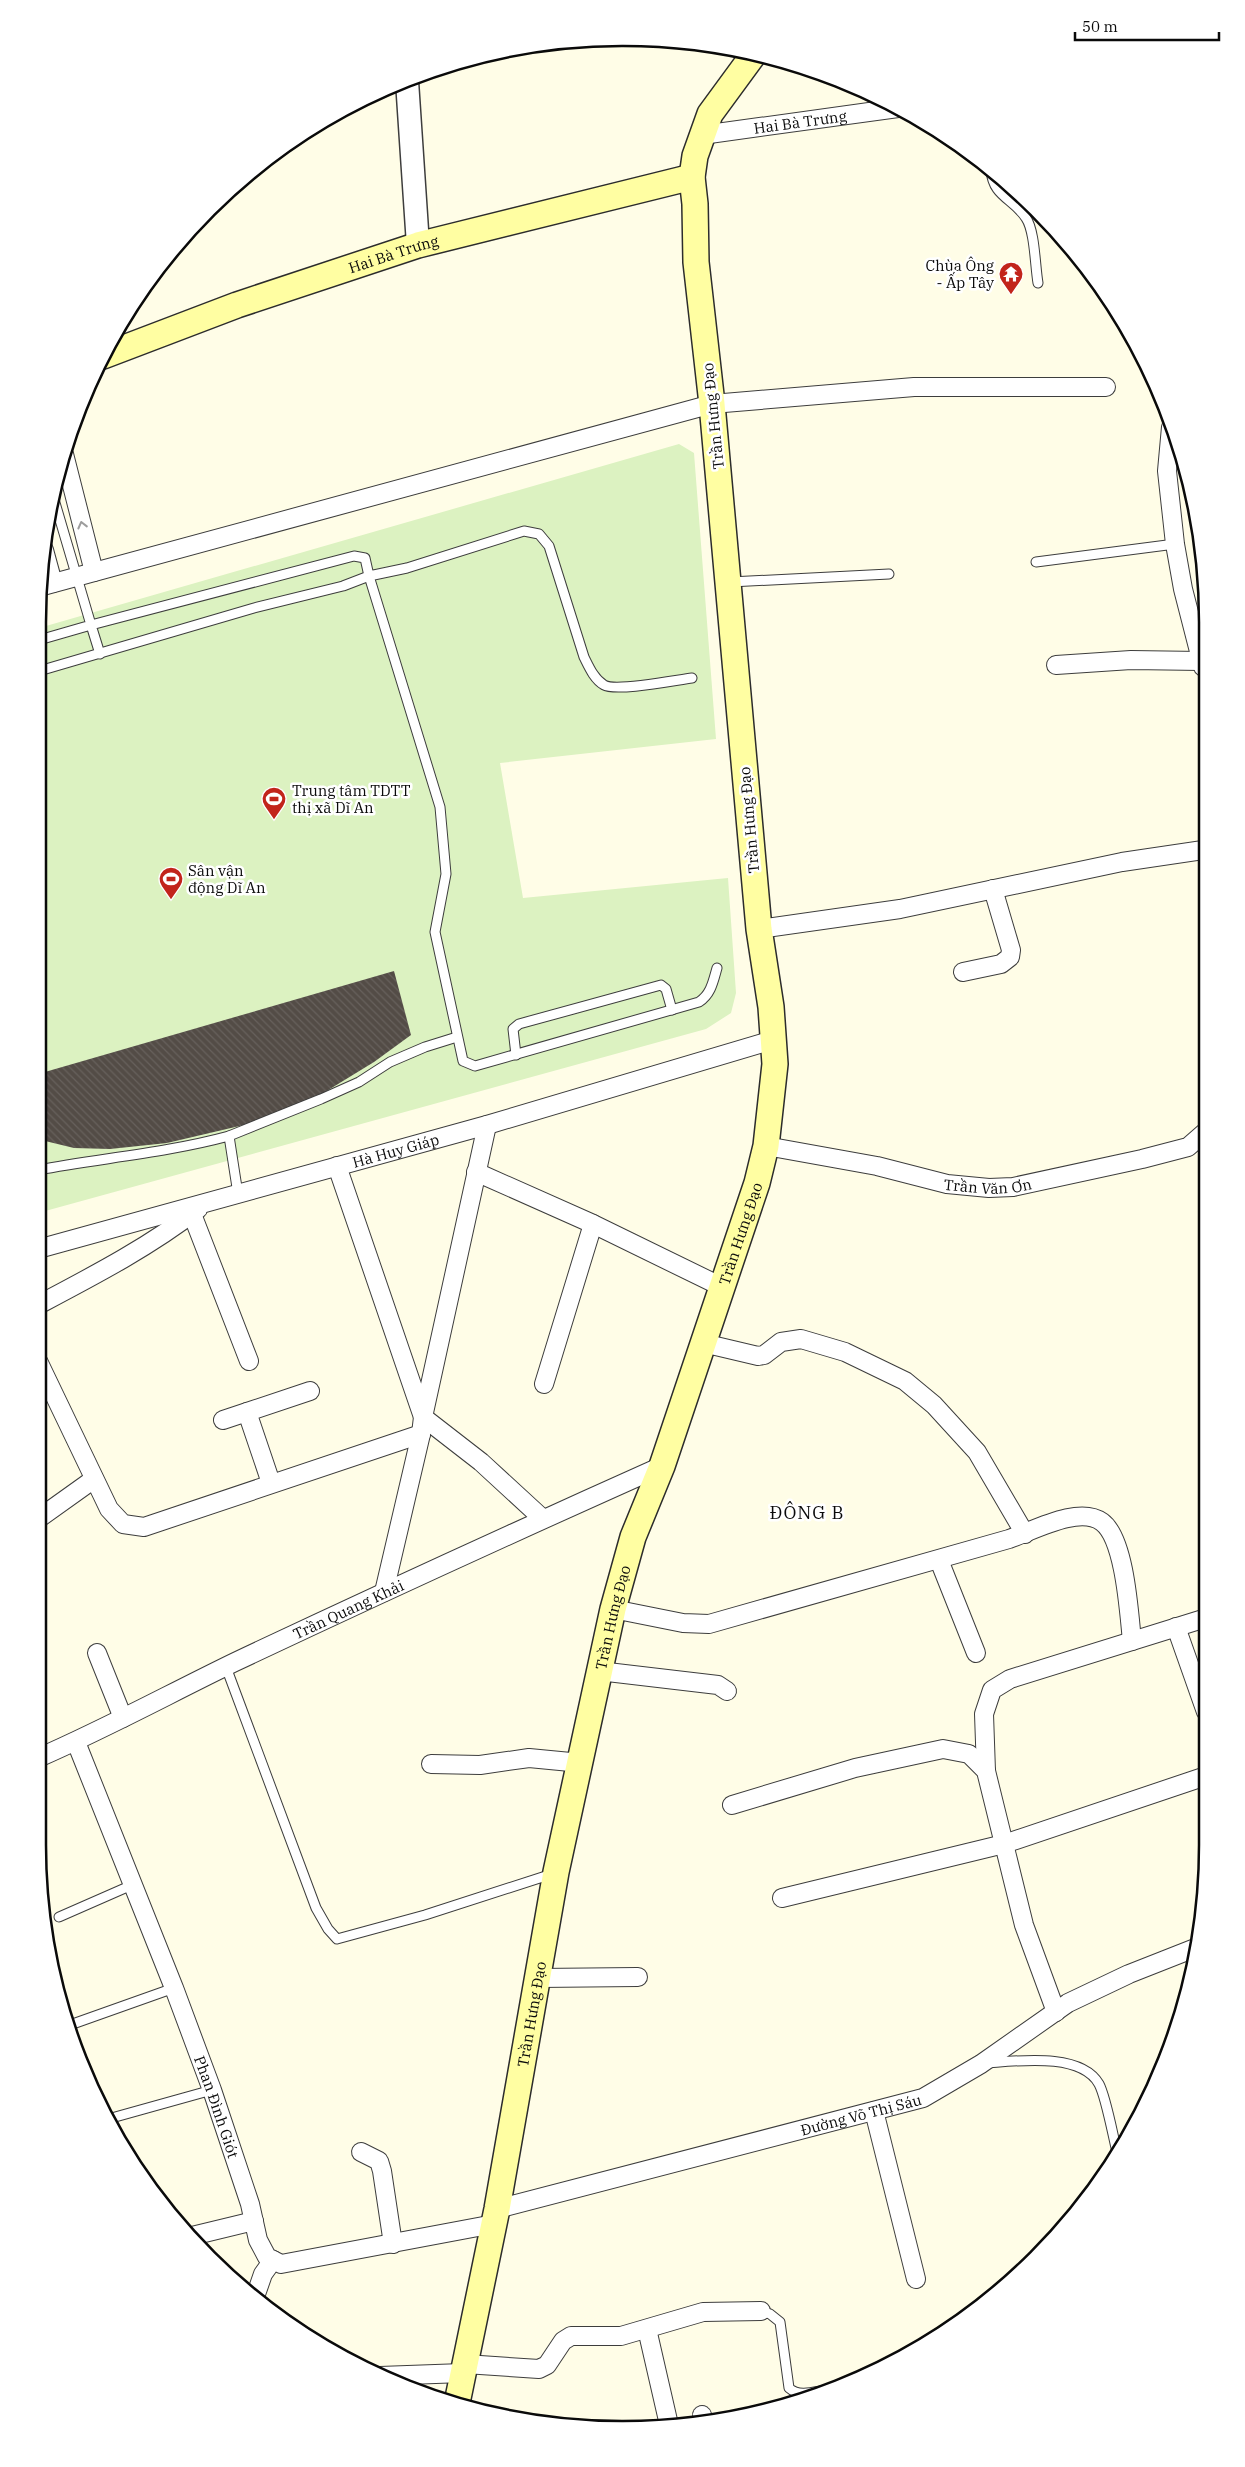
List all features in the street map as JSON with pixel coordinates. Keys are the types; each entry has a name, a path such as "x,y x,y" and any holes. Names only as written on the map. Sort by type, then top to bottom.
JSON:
{"main road":[{"name":"Trần Hưng Đạo","path":"458,2397 496,2217 556,1872 613,1609 633,1536 662,1466 758,1183 766,1146 775,1064 759,930 712,404 696,262 695,204 692,177 695,156 710,114 749,60"},
{"name":"Hai Bà Trưng","path":"114,352 237,305 418,245 692,177"}],"street":[{"path":"407,88 418,245"},
{"name":"Hai Bà Trưng","path":"702,135 885,110"},
{"path":"47,585 712,404 914,387 1106,387"},
{"path":"1170,442 1167,471 1175,544 1183,589 1199,652"},
{"path":"68,468 94,572"},
{"path":"1056,665 1131,660 1199,664"},
{"path":"759,930 900,909 1122,862 1199,851"},
{"path":"962,972 1002,964 1010,957 1011,950 993,889"},
{"name":"Hà Huy Giáp","path":"46,1301 98,1273 192,1214 206,1202 487,1124 773,1040"},
{"path":"384,1592 487,1124"},
{"name":"Trần Văn Ơn","path":"766,1146 876,1166 947,1184 989,1188 1013,1187 1142,1159 1188,1147 1199,1137"},
{"path":"337,1166 422,1425 481,1462 544,1519"},
{"path":"476,1172 593,1224 722,1287"},
{"path":"46,1247 206,1202"},
{"path":"192,1214 249,1360"},
{"path":"544,1384 593,1224"},
{"path":"703,1343 758,1356 781,1342 801,1339 846,1352 905,1381 934,1405 977,1452 1025,1534"},
{"path":"46,1378 108,1509 122,1524 144,1527 271,1484 422,1425"},
{"path":"223,1420 310,1391"},
{"path":"247,1412 271,1484"},
{"name":"Trần Quang Khải","path":"46,1755 76,1742 226,1667 384,1592 662,1466"},
{"path":"46,1513 94,1480"},
{"path":"613,1609 683,1623 709,1624 939,1560 1025,1534 1064,1518 1092,1516 1104,1523 1118,1549 1123,1569 1132,1641"},
{"path":"939,1560 976,1653"},
{"path":"1056,2012 1024,1925 986,1771 984,1714 992,1690 1010,1679 1199,1620"},
{"path":"1176,1627 1199,1692"},
{"path":"97,1653 123,1718"},
{"path":"599,1671 718,1685 727,1691"},
{"name":"Phan Đình Giót","path":"76,1742 174,1988 212,2090 254,2221 258,2240 267,2257 273,2260"},
{"path":"732,1805 855,1768 943,1749 969,1754 986,1771"},
{"path":"431,1764 480,1765 529,1758 580,1763"},
{"path":"782,1898 1004,1844 1199,1778"},
{"name":"Đường Võ Thị Sáu","path":"496,2217 874,2110 923,2098 981,2064 1068,2003 1129,1974 1189,1951"},
{"path":"538,1978 638,1976"},
{"path":"874,2110 916,2279"},
{"path":"361,2152 379,2161 394,2244"},
{"path":"257,2290 263,2274 273,2260 280,2264 394,2244 496,2217"},
{"path":"199,2234 254,2221"},
{"path":"397,2375 464,2369 539,2369 547,2365 563,2341 571,2336 621,2336 703,2312 761,2311"},
{"path":"647,2329 667,2419"}],"lane":[{"path":"991,180 997,191 1027,219 1038,283"},
{"path":"57,510 100,654"},
{"path":"46,669 254,608 343,586 369,576 407,568 524,531 539,534 549,546 584,657 598,680 605,686 619,687 692,678"},
{"path":"1036,562 1175,544"},
{"path":"46,638 354,556 365,558 440,806 446,874 435,932 463,1061 475,1066 699,1002 706,998 717,968"},
{"path":"728,582 889,574"},
{"path":"516,1055 513,1029 519,1024 661,985 666,989 672,1010"},
{"path":"46,1168 86,1161 186,1148 228,1136 359,1082 390,1062 425,1047 457,1037"},
{"path":"228,1136 238,1194"},
{"path":"226,1667 316,1908 328,1929 337,1939 425,1915 556,1872"},
{"path":"59,1918 132,1885"},
{"path":"75,2023 174,1988"},
{"path":"981,2064 1017,2061 1062,2062 1088,2072 1099,2084 1115,2144"},
{"path":"115,2117 212,2090"},
{"path":"761,2311 770,2314 780,2322 789,2388 798,2393"}],"green space":[{"name":"Trung tâm TDTT thị xã Dĩ An","path":"679,444 694,453 716,739 500,763 523,898 728,878 736,993 731,1013 706,1029 46,1211 46,626"}],"building":[{"path":"394,971 411,1035 374,1062 325,1092 288,1110 248,1124 167,1143 110,1149 74,1148 46,1141 46,1072"}],"place":[{"name":"Chùa Ông - Ấp Tây","path":"1011,295"},
{"name":"Trung tâm TDTT thị xã Dĩ An","path":"274,820"},
{"name":"Sân vận động Dĩ An","path":"171,900"}],"district":[{"name":"ĐÔNG B","path":"807,1512"}]}
